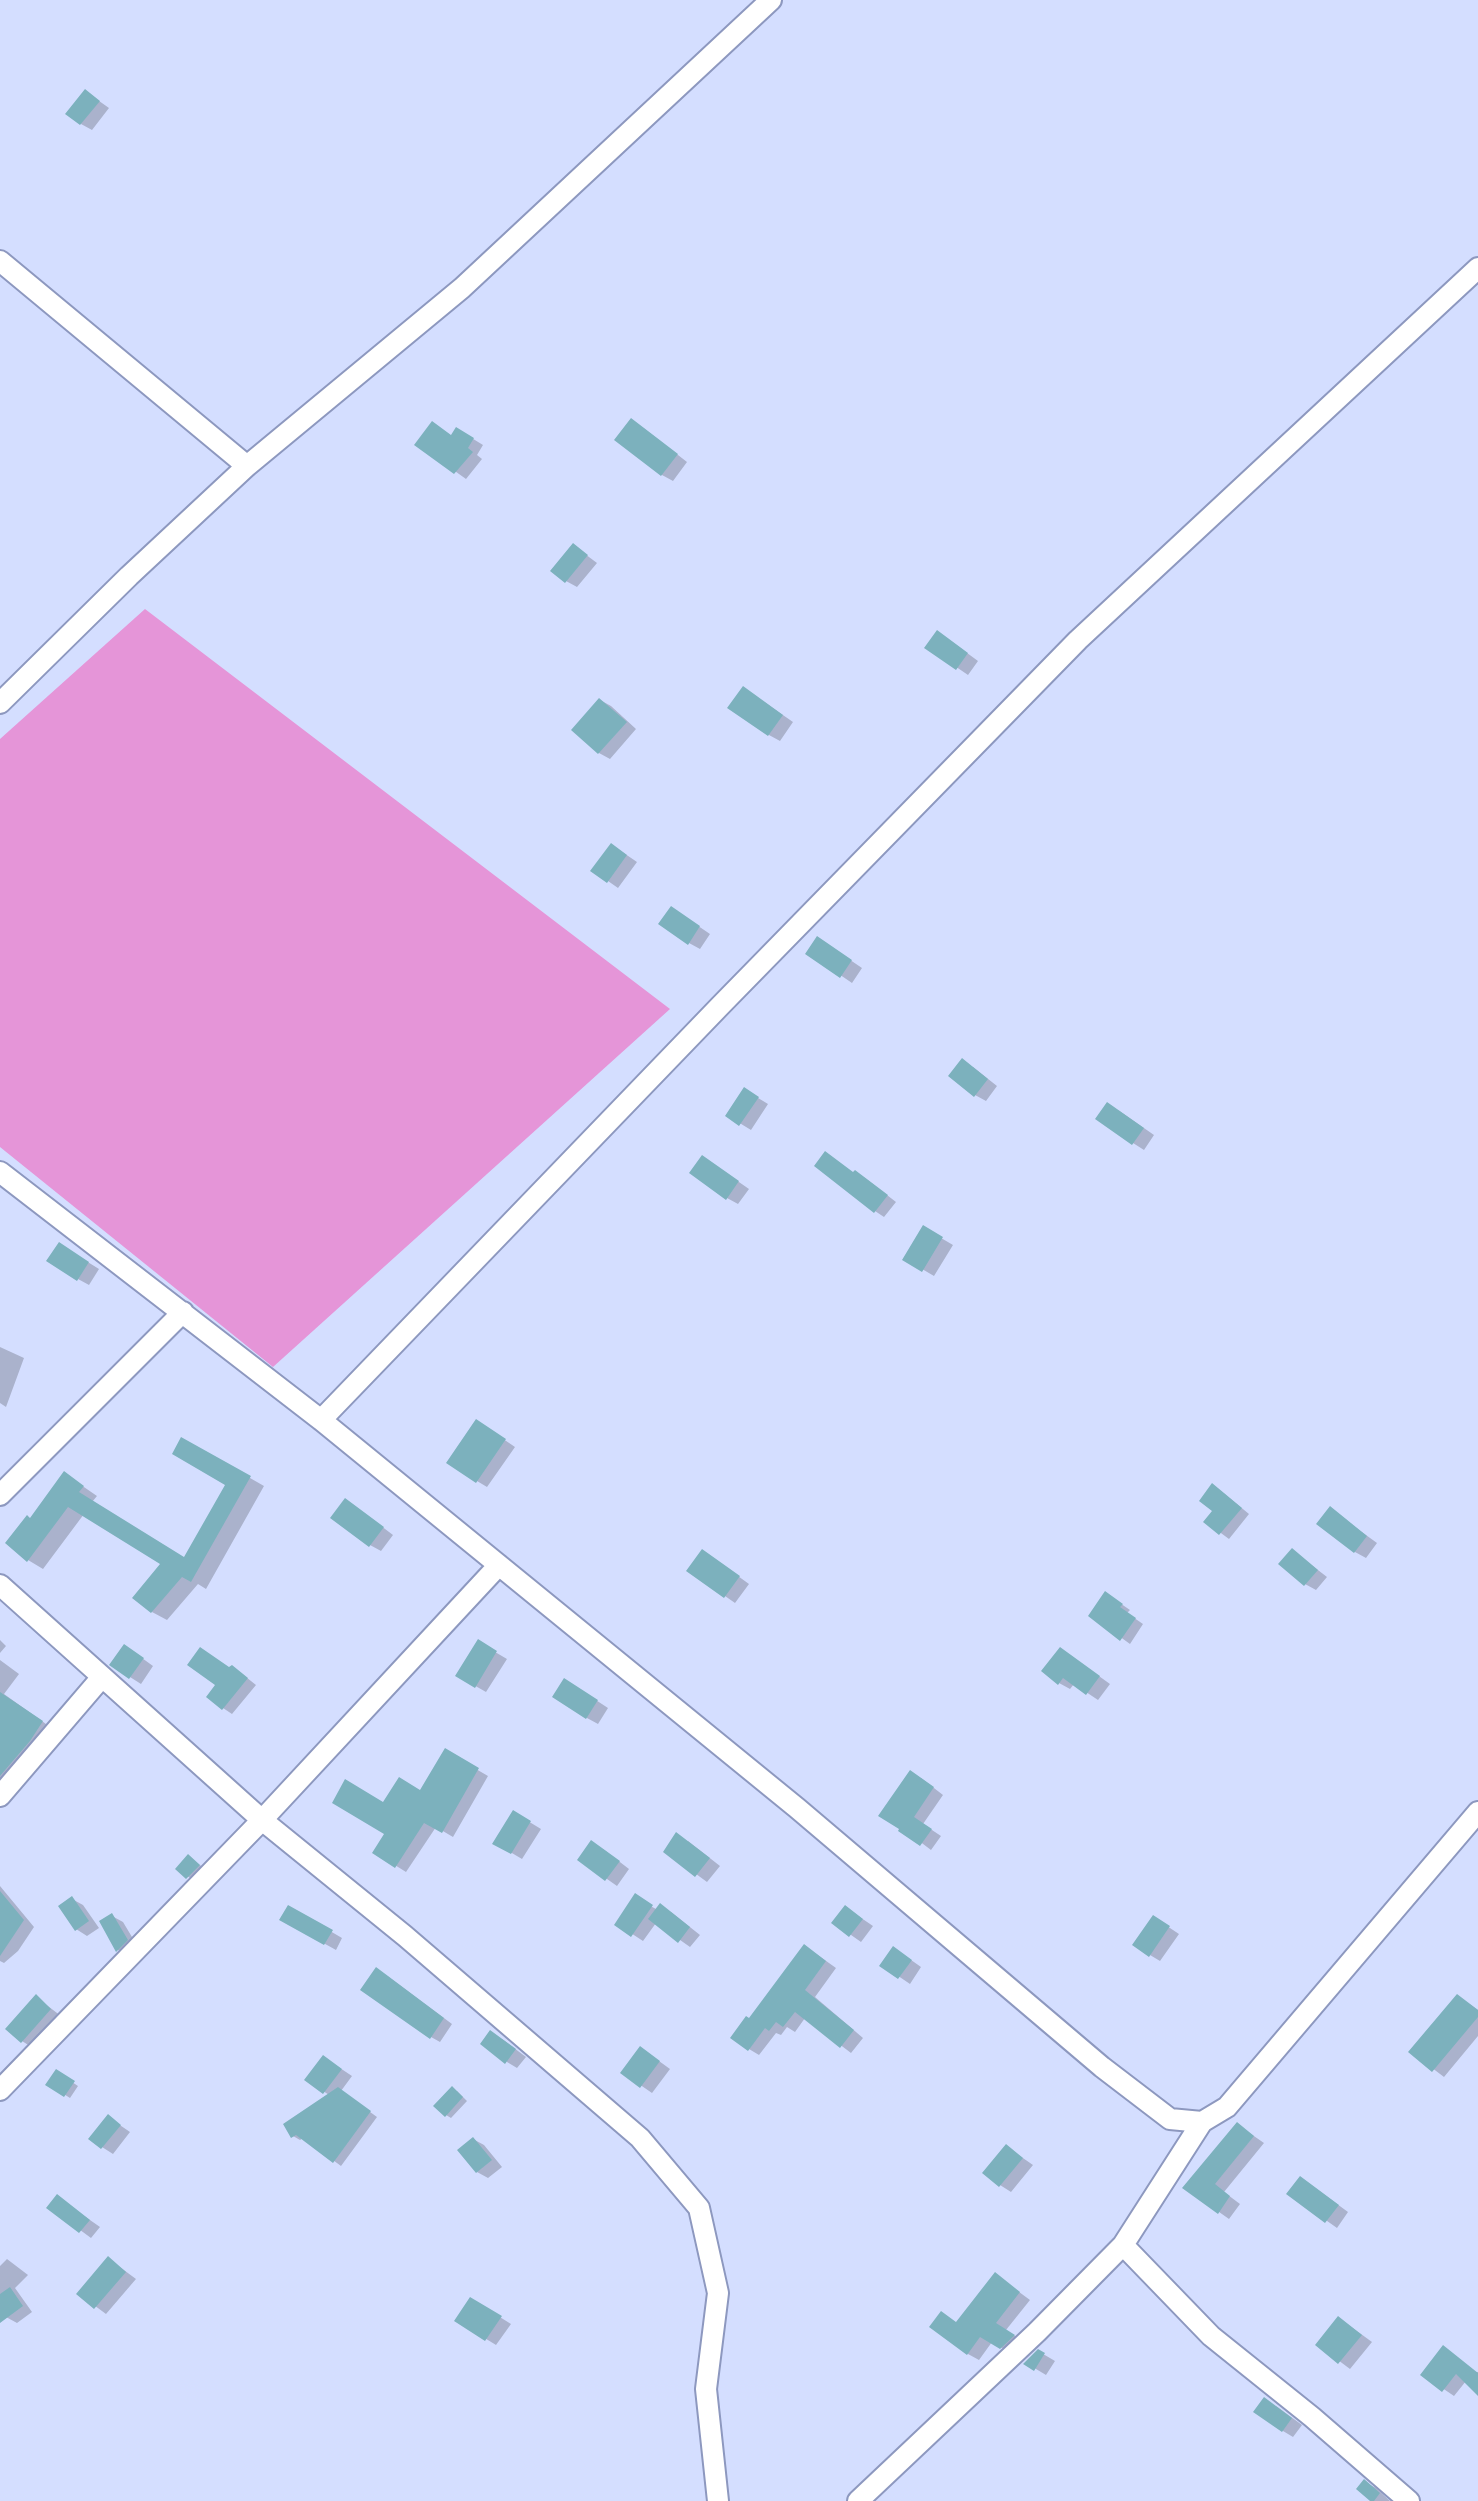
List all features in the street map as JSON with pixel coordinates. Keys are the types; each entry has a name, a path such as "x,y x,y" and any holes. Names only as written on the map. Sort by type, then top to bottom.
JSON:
{"street":[{"path":"0,703 247,466 462,288 771,0"},
{"path":"0,261 247,466"},
{"path":"321,1420 1078,640 1478,268"},
{"path":"0,1172 321,1420 797,1808 1136,2094 1170,2119 1202,2122"},
{"path":"0,1495 183,1312"},
{"path":"0,2090 262,1820 499,1565"},
{"path":"0,1585 262,1820 405,1936 640,2138 699,2208 718,2293 706,2389 718,2501"},
{"path":"0,1796 102,1677"},
{"path":"858,2501 1037,2332 1123,2245 1202,2122 1227,2107 1478,1812"},
{"path":"1123,2245 1211,2336 1312,2417 1409,2501"}],"shaded area":[{"path":"145,609 670,1009 273,1367 0,1147 0,739"}],"building":[{"path":"85,89 100,101 80,125 65,114"},
{"path":"631,418 678,454 661,476 614,440"},
{"path":"432,421 451,435 456,427 474,438 468,448 473,452 454,474 414,445"},
{"path":"573,543 588,555 565,583 550,571"},
{"path":"937,630 968,653 956,670 924,648"},
{"path":"743,686 783,715 768,736 727,708"},
{"path":"599,698 627,722 598,754 571,730"},
{"path":"611,843 627,855 607,883 590,871"},
{"path":"671,906 700,926 688,945 658,924"},
{"path":"817,936 852,960 840,978 805,954"},
{"path":"962,1058 988,1079 974,1097 948,1076"},
{"path":"744,1087 759,1097 739,1126 725,1116"},
{"path":"1107,1102 1144,1128 1132,1145 1095,1119"},
{"path":"825,1151 888,1195 874,1213 814,1166"},
{"path":"702,1155 739,1181 726,1200 689,1173"},
{"path":"923,1225 943,1237 922,1272 902,1260"},
{"path":"59,1242 89,1262 77,1281 46,1261"},
{"path":"476,1419 506,1439 476,1483 446,1463"},
{"path":"181,1437 251,1476 191,1582 182,1577 151,1613 132,1598 160,1564 68,1507 27,1562 5,1543 27,1515 30,1518 64,1471 84,1486 79,1492 184,1557 225,1485 172,1454"},
{"path":"1212,1483 1242,1508 1219,1535 1203,1522 1212,1511 1199,1501"},
{"path":"345,1498 384,1527 369,1547 330,1518"},
{"path":"1330,1506 1367,1536 1354,1553 1316,1524"},
{"path":"1292,1548 1318,1570 1304,1586 1278,1564"},
{"path":"702,1549 740,1576 724,1598 686,1571"},
{"path":"1105,1591 1136,1618 1120,1641 1088,1616"},
{"path":"478,1639 497,1651 475,1688 455,1676"},
{"path":"124,1644 144,1658 129,1679 109,1665"},
{"path":"200,1647 248,1678 222,1710 206,1697 215,1685 187,1665"},
{"path":"1060,1647 1100,1676 1086,1695 1063,1678 1058,1685 1041,1671"},
{"path":"564,1678 598,1700 586,1719 552,1697"},
{"path":"0,1692 43,1721 0,1776"},
{"path":"445,1748 479,1768 442,1833 424,1823 395,1868 372,1853 384,1834 332,1803 345,1779 383,1802 399,1777 420,1790"},
{"path":"910,1770 934,1787 914,1817 932,1829 920,1846 878,1816"},
{"path":"513,1810 531,1821 511,1854 492,1844"},
{"path":"676,1832 710,1858 695,1877 663,1852"},
{"path":"591,1840 620,1861 605,1881 577,1860"},
{"path":"188,1854 200,1865 186,1879 175,1869"},
{"path":"0,1891 24,1920 0,1956"},
{"path":"635,1893 653,1905 631,1937 614,1925"},
{"path":"72,1896 89,1921 75,1931 58,1906"},
{"path":"660,1903 690,1927 678,1943 648,1919"},
{"path":"288,1905 333,1930 324,1945 279,1920"},
{"path":"845,1905 863,1919 849,1937 831,1923"},
{"path":"112,1913 128,1940 116,1952 99,1921"},
{"path":"1153,1915 1170,1926 1149,1957 1132,1945"},
{"path":"804,1944 826,1961 805,1990 854,2030 840,2048 795,2012 783,2027 776,2022 769,2031 765,2028 748,2051 730,2038 746,2016 749,2018"},
{"path":"893,1946 912,1960 898,1979 879,1966"},
{"path":"376,1967 444,2018 430,2039 360,1990"},
{"path":"36,1994 51,2009 21,2043 5,2029"},
{"path":"1457,1994 1478,2010 1478,2017 1432,2072 1408,2052"},
{"path":"490,2030 516,2049 505,2064 480,2044"},
{"path":"640,2046 660,2061 640,2088 620,2073"},
{"path":"323,2055 342,2069 323,2094 304,2080"},
{"path":"56,2069 75,2081 64,2097 45,2085"},
{"path":"452,2086 463,2097 445,2117 433,2106"},
{"path":"338,2087 371,2111 333,2163 296,2135 291,2138 283,2124"},
{"path":"108,2114 121,2125 101,2149 88,2139"},
{"path":"1237,2122 1254,2136 1215,2184 1230,2196 1218,2214 1182,2188"},
{"path":"473,2137 492,2160 476,2173 457,2150"},
{"path":"1006,2144 1023,2158 999,2187 982,2173"},
{"path":"1300,2176 1339,2205 1325,2223 1286,2194"},
{"path":"57,2194 90,2220 79,2233 46,2208"},
{"path":"108,2256 126,2272 94,2309 76,2294"},
{"path":"995,2272 1020,2292 996,2323 1015,2335 1000,2349 980,2337 967,2355 929,2327 941,2311 956,2322"},
{"path":"10,2287 23,2306 0,2323 0,2294"},
{"path":"470,2297 502,2316 485,2341 454,2321"},
{"path":"1338,2316 1362,2335 1338,2364 1315,2345"},
{"path":"1443,2345 1478,2373 1478,2396 1456,2374 1442,2392 1420,2375"},
{"path":"1038,2349 1045,2353 1034,2371 1023,2364"},
{"path":"1264,2397 1292,2418 1282,2432 1253,2412"},
{"path":"1364,2479 1380,2493 1374,2501 1356,2489"}]}
